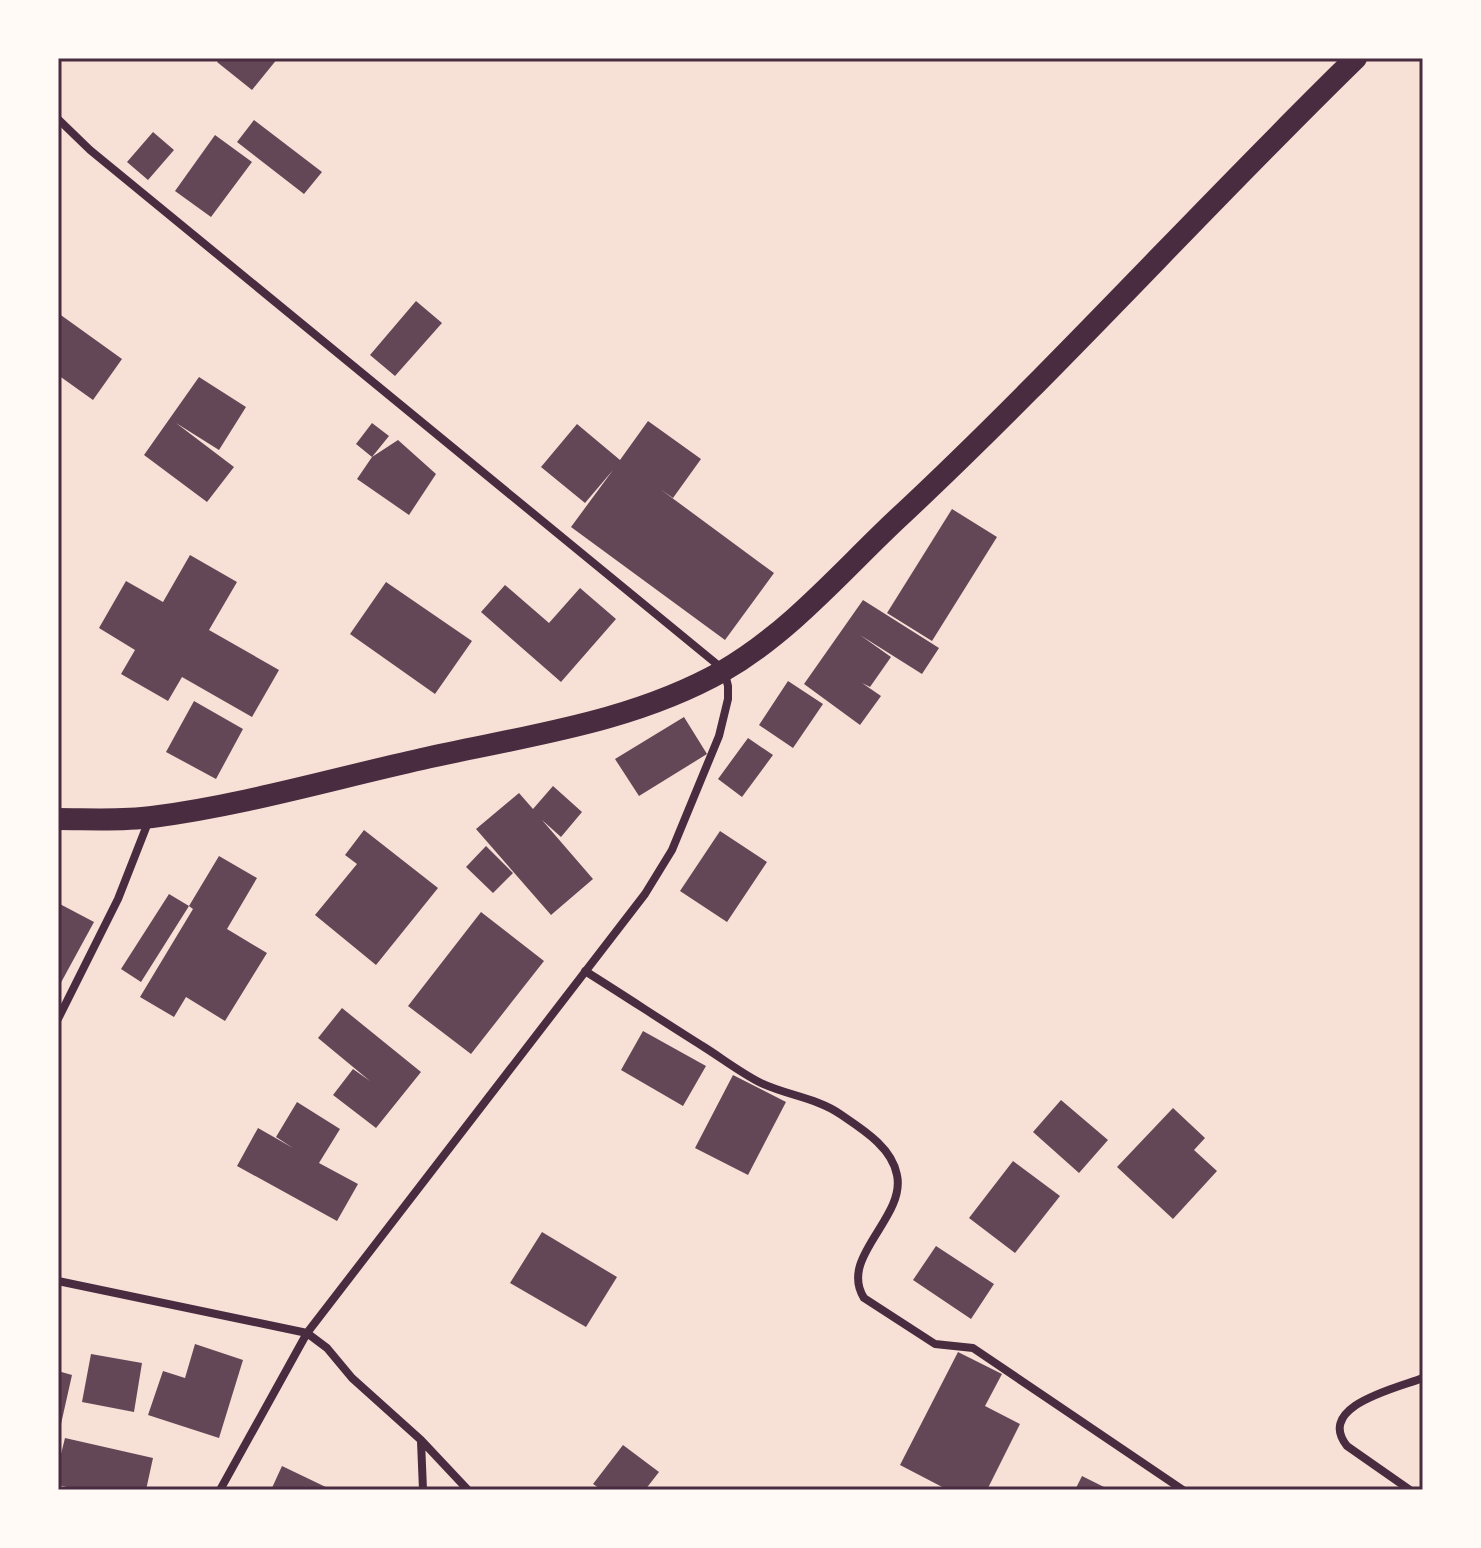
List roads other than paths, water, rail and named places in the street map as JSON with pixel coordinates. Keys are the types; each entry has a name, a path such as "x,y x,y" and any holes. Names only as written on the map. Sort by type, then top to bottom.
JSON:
{"highway":[{"path":"58,819 150,817 294,791 601,720 683,690 724,670 792,621 958,462 1356,58"}],"street":[{"path":"58,119 90,150 724,670 728,686 724,719 672,850 645,894 307,1333 220,1490"},
{"path":"58,1019 118,899 150,817"},
{"path":"585,971 758,1081 838,1112 889,1153 898,1176 898,1190 894,1205 860,1265 858,1280 864,1298 935,1344 973,1348 1183,1490"},
{"path":"58,1281 307,1333 327,1348 352,1378 421,1440 468,1490"},
{"path":"1410,1490 1347,1446 1340,1437 1340,1426 1352,1407 1423,1378"},
{"path":"421,1440 423,1490"}]}
